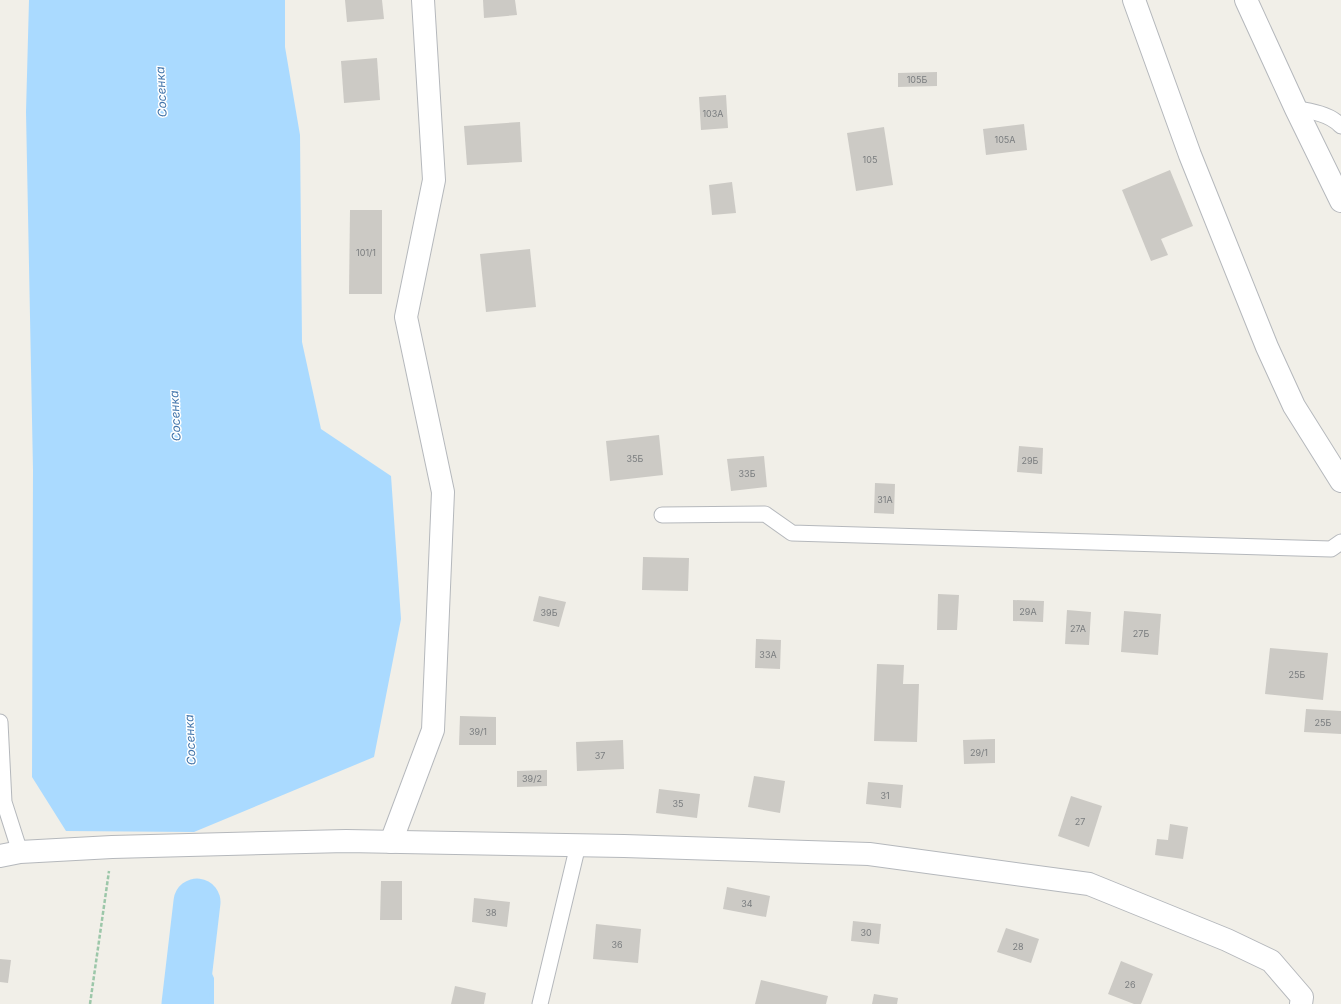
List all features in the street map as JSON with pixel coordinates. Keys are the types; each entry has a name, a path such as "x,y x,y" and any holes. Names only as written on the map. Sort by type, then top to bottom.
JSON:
{"street":[{"path":"390,842 433,730 443,492 428,427 406,317 434,180 423,0"},
{"path":"1134,0 1190,155 1266,347 1294,406 1341,480"},
{"path":"1246,0 1296,109 1341,201"},
{"path":"10,854 112,847 346,840 578,845 869,854 1089,884 1227,940 1270,961 1302,997 1302,1004"}],"lane":[{"path":"1296,109 1329,118 1341,126"},
{"path":"662,515 765,514 792,533 1331,549 1341,542"},
{"path":"0,722 4,802 10,854"},
{"path":"540,1004 578,845"}],"path":[{"path":"90,1004 112,847"}],"water":[{"path":"29,0 285,0 285,47 300,135 302,342 321,429 391,476 401,619 374,757 194,832 66,831 32,777 33,470 26,112"},
{"path":"181,942 199,946 214,978 214,1004 170,1004"}],"building":[{"path":"345,0 382,0 384,19 347,22"},
{"path":"483,0 515,0 517,15 484,18"},
{"path":"377,58 380,100 344,103 341,61"},
{"path":"937,72 937,86 898,87 898,73"},
{"path":"726,95 728,128 701,130 699,97"},
{"path":"520,122 522,162 467,165 464,126"},
{"path":"1024,124 1027,150 986,155 983,129"},
{"path":"884,127 893,185 856,191 847,133"},
{"path":"1170,170 1193,226 1161,239 1168,255 1151,261 1122,190"},
{"path":"732,182 736,213 712,215 709,185"},
{"path":"350,210 382,210 382,294 349,294"},
{"path":"530,249 536,307 486,312 480,254"},
{"path":"659,435 663,475 610,481 606,441"},
{"path":"1019,446 1043,448 1042,474 1017,472"},
{"path":"764,456 767,487 731,491 727,459"},
{"path":"875,483 895,484 894,514 874,513"},
{"path":"643,557 689,558 688,591 642,590"},
{"path":"938,594 959,595 957,630 937,630"},
{"path":"539,596 566,602 559,627 533,621"},
{"path":"1013,600 1044,601 1043,622 1013,621"},
{"path":"1067,610 1091,612 1089,645 1065,644"},
{"path":"1124,611 1161,614 1158,655 1121,652"},
{"path":"756,639 781,640 780,669 755,668"},
{"path":"1270,648 1328,653 1323,700 1265,694"},
{"path":"877,664 904,665 903,684 919,684 917,742 874,741"},
{"path":"1306,709 1341,711 1341,734 1304,732"},
{"path":"460,716 496,717 496,745 459,745"},
{"path":"995,739 995,763 964,764 963,740"},
{"path":"623,740 624,769 577,771 576,742"},
{"path":"547,770 547,786 517,787 517,771"},
{"path":"754,776 785,781 780,813 748,807"},
{"path":"868,782 903,785 901,808 866,804"},
{"path":"659,789 700,794 697,818 656,813"},
{"path":"1071,796 1102,806 1089,847 1058,836"},
{"path":"1170,824 1188,827 1183,859 1155,855 1157,839 1168,840"},
{"path":"381,881 402,881 402,920 380,920"},
{"path":"727,887 770,896 766,917 723,909"},
{"path":"474,898 510,902 507,927 472,922"},
{"path":"853,921 881,924 879,944 851,941"},
{"path":"596,924 641,929 638,963 593,959"},
{"path":"1006,928 1039,939 1031,963 997,952"},
{"path":"0,959 11,960 8,983 0,982"},
{"path":"1121,961 1153,974 1141,1004 1134,1004 1108,994"},
{"path":"761,980 828,996 826,1004 755,1004"},
{"path":"455,986 486,993 484,1004 451,1004"},
{"path":"874,994 898,998 897,1004 872,1004"}],"waterway":[{"name":"Сосенка","path":"185,1004 197,902"}]}
